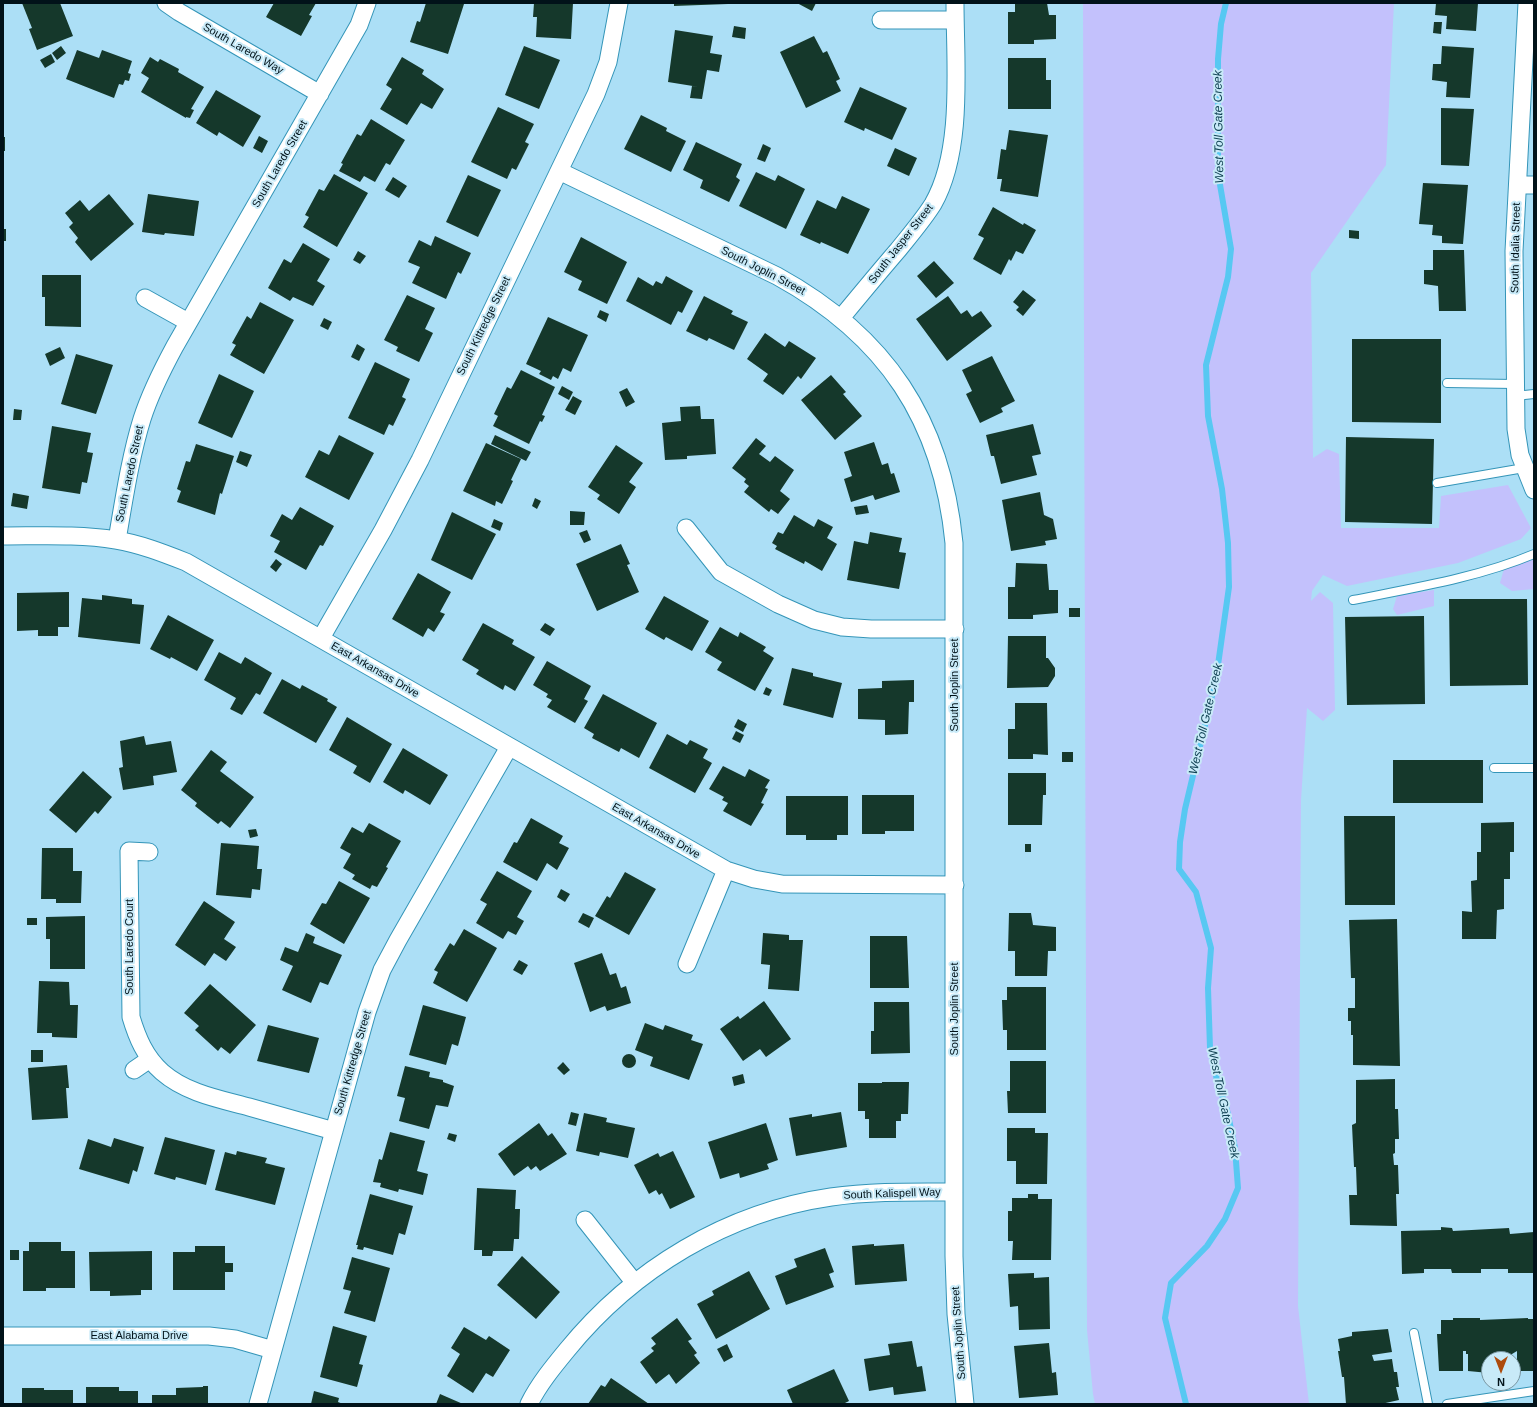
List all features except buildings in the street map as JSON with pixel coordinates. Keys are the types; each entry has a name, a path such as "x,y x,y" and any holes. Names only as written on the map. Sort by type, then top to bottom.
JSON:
{"street":[{"name":"South Laredo Way","path":"166,3 320,94"},
{"name":"South Laredo Street","path":"117,540 129,470 142,419 156,382 188,322 359,25 367,3"},
{"name":"South Kittredge Street","path":"321,638 383,530 420,460 596,94 611,47 619,3"},
{"name":"South Jasper Street","path":"841,318 917,226 933,204 944,180 953,147 955,121 955,3"},
{"name":"South Idalia Street","path":"1527,3 1526,185 1514,251 1515,390 1517,444 1524,468 1534,490"},
{"path":"881,20 955,20"},
{"name":"South Joplin Street","path":"559,171 777,276 801,289 841,318 863,337 892,372 920,417 934,447 944,478 951,511 954,544 954,1192 956,1314 965,1404"},
{"path":"145,298 188,322"},
{"path":"686,528 721,572 778,604 814,620 842,627 871,629 955,629"},
{"name":"East Arkansas Drive","path":"3,536 82,536 117,540 145,547 186,562 726,870 754,879 782,884 955,885"},
{"name":"South Kittredge Street","path":"258,1404 367,1012 382,970 509,747"},
{"name":"South Laredo Court","path":"149,852 130,851 130,875 131,1017 137,1037 150,1058 161,1072 178,1084 201,1094 334,1131"},
{"path":"687,964 726,870"},
{"path":"134,1070 150,1058"},
{"name":"South Kalispell Way","path":"529,1404 552,1368 585,1328 634,1282 666,1260 704,1238 744,1220 787,1206 830,1197 874,1192 954,1192"},
{"path":"585,1220 634,1282"},
{"name":"East Alabama Drive","path":"3,1336 209,1336 235,1339 273,1350"}],"lane":[{"path":"1448,383 1515,390 1534,394"},
{"path":"1437,483 1524,468"},
{"path":"1353,600 1438,583 1517,561 1534,554"},
{"path":"1494,768 1534,768"},
{"path":"1414,1334 1428,1404"},
{"path":"1447,1404 1534,1392"}],"shaded area":[{"path":"1083,3 1394,3 1386,165 1311,273 1313,458 1327,449 1339,454 1341,528 1439,528 1441,496 1508,485 1531,528 1521,539 1458,563 1347,586 1323,575 1312,591 1311,601 1320,592 1333,603 1335,710 1323,721 1307,708 1301,800 1298,1306 1309,1404 1095,1404 1093,1394 1087,1330"},
{"path":"1534,559 1534,589 1512,591 1500,583 1504,569"},
{"path":"1434,590 1434,606 1397,615 1393,609 1397,596"}],"waterway":[{"name":"West Toll Gate Creek","path":"1186,1404 1165,1318 1171,1283 1207,1246 1225,1219 1238,1188 1235,1148 1227,1110 1217,1080 1210,1048 1208,988 1211,948 1196,892 1179,869 1180,842 1185,809 1216,679 1229,587 1228,543 1222,489 1208,416 1206,365 1228,277 1231,249 1218,173 1218,59 1221,24 1226,3"}]}
